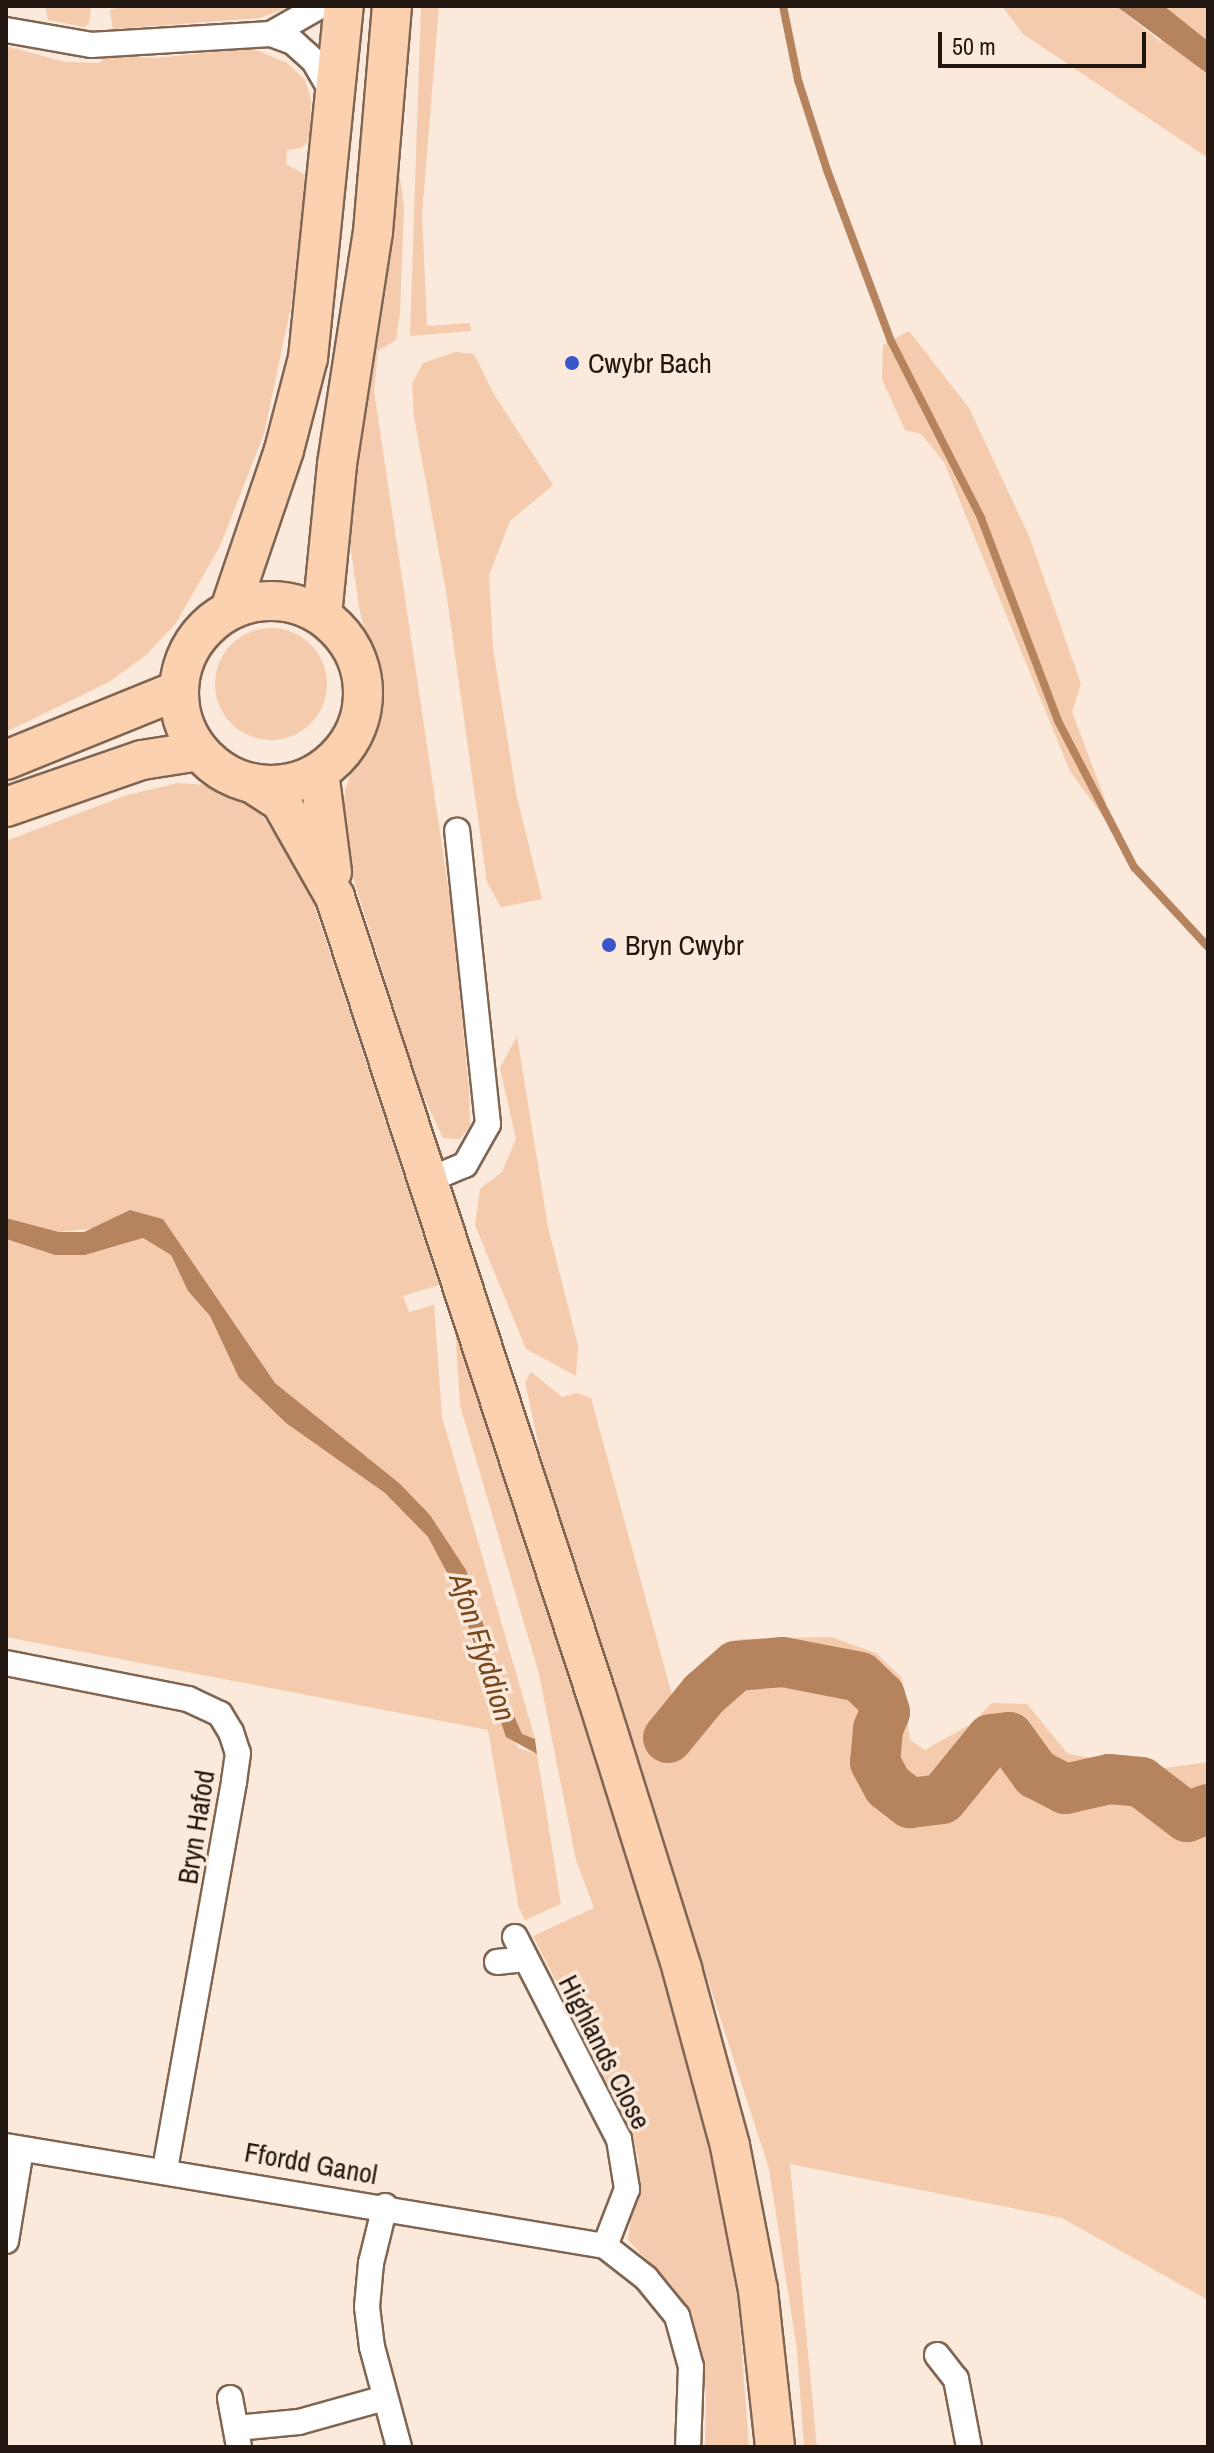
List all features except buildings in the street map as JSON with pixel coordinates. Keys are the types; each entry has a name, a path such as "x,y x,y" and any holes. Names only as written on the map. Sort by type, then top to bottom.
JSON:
{"main road":[{"path":"230,609 284,450 308,358 337,101 344,6"},
{"path":"322,615 337,464 373,232 392,6"},
{"path":"252,783 289,784 319,772 353,735 362,709 362,676 345,637 322,615 293,602 261,600 230,609 196,638 184,659 178,690 183,723 199,751 222,771 252,783 281,802 335,897"},
{"path":"6,760 178,690"},
{"path":"6,807 142,760 199,751"},
{"path":"319,772 335,897 682,1969 730,2146 758,2290 775,2447"}],"street":[{"path":"271,34 320,6"},
{"path":"6,30 91,45 271,34 293,42 314,61 337,101"},
{"path":"429,1180 465,1165 488,1124 457,831"},
{"name":"Bryn Hafod","path":"6,1663 188,1699 220,1714 238,1753 218,1883 165,2169"},
{"name":"Highlands Close","path":"497,1962 520,1948 619,2139 626,2166 627,2189 605,2246"},
{"path":"6,2241 14,2147"},
{"name":"Ffordd Ganol","path":"14,2147 165,2169 605,2246"},
{"path":"385,2206 371,2263 367,2307 385,2398 399,2447"},
{"path":"605,2246 646,2278 677,2316 691,2367 688,2447"},
{"path":"937,2355 956,2379 969,2447"},
{"path":"230,2398 238,2438 385,2398"}],"shaded area":[{"path":"45,6 91,6 89,23 85,27 48,20"},
{"path":"127,6 291,6 260,18 113,29 110,10"},
{"path":"421,6 439,6 422,214 427,326 470,323 471,331 410,336"},
{"path":"1002,6 1116,6 1162,43 1149,6 1208,6 1208,158 1023,34"},
{"path":"6,46 65,62 99,63 107,56 157,58 252,48 287,63 305,80 311,99 310,138 302,148 287,150 286,164 307,176 291,306 264,434 220,546 176,623 146,655 109,682 6,732"},
{"path":"398,163 404,207 400,313 396,340 378,351 374,391 451,906 469,1091 470,1126 460,1139 443,1138 420,1089 346,856 342,823 345,790 379,691 359,607 347,523"},
{"path":"909,331 969,408 1029,536 1081,684 1072,712 1106,802 1107,822 1070,771 944,462 921,434 905,430 882,379 883,345"},
{"path":"455,352 474,354 493,393 553,485 510,521 489,575 493,648 516,793 542,899 501,907 487,882 446,591 414,417 412,384 423,363"},
{"path":"271,628 292,632 311,644 323,663 327,684 323,705 311,724 292,736 271,740 250,736 231,724 219,705 215,684 219,663 231,644 250,632"},
{"path":"178,783 225,786 254,804 307,883 439,1285 403,1296 409,1312 434,1305 442,1417 535,1739 522,1735 481,1612 399,1483 275,1383 163,1219 130,1210 98,1228 59,1232 6,1218 6,841 124,796"},
{"path":"517,1036 548,1227 578,1346 576,1376 526,1349 475,1225 480,1189 502,1172 516,1139 500,1068"},
{"path":"143,1238 171,1255 188,1291 210,1316 239,1378 286,1423 385,1493 428,1537 454,1586 482,1677 518,1748 537,1754 561,1904 525,1920 519,1908 488,1730 6,1637 6,1239 54,1255 85,1255"},
{"path":"454,1309 612,1787 719,2169 737,2289 749,2447 705,2447 706,2390 689,2312 674,2288 628,2240 639,2162 633,2134 533,1936 594,1908 576,1860 539,1674 460,1405"},
{"path":"531,1372 562,1397 577,1393 591,1398 672,1695 702,1664 740,1639 831,1637 876,1653 902,1678 910,1740 925,1750 971,1724 992,1703 1027,1704 1068,1754 1158,1769 1208,1762 1208,1804 1194,1808 1187,1799 1163,1791 1141,1774 1112,1771 1075,1782 1064,1779 1048,1771 1011,1734 1002,1734 986,1738 932,1794 911,1798 895,1786 880,1755 890,1706 881,1688 862,1672 832,1666 827,1658 785,1653 730,1662 666,1715 671,1747 735,1675 756,1667 786,1667 836,1679 876,1702 870,1767 885,1795 908,1811 943,1804 993,1743 1005,1740 1036,1781 1060,1792 1079,1795 1116,1786 1137,1788 1208,1829 1208,2300 1062,2218 790,2164 817,2447 804,2447 797,2350 769,2169 545,1474 525,1382"}],"water":[{"path":"1116,6 1164,6 1208,41 1208,74"},
{"path":"130,1210 163,1219 275,1383 399,1483 430,1515 466,1570 511,1709 522,1734 535,1739 537,1754 506,1737 454,1586 428,1537 385,1493 286,1423 239,1378 210,1316 188,1291 171,1255 143,1238 85,1255 55,1255 6,1239 6,1218 59,1232 84,1232"}],"waterway":[{"path":"783,6 798,80 827,170 891,341 981,518 1058,721 1134,867 1208,947"},
{"name":"Afon Ffyddion","path":"668,1738 704,1694 736,1666 783,1662 860,1677 880,1696 885,1712 878,1729 875,1762 888,1786 910,1803 942,1799 991,1739 1009,1737 1036,1774 1065,1789 1109,1779 1141,1782 1187,1817 1208,1809"},
{"path":"1187,1817 1208,1825"}],"place":[{"name":"Cwybr Bach","path":"572,363"},
{"name":"Bryn Cwybr","path":"609,945"}]}
